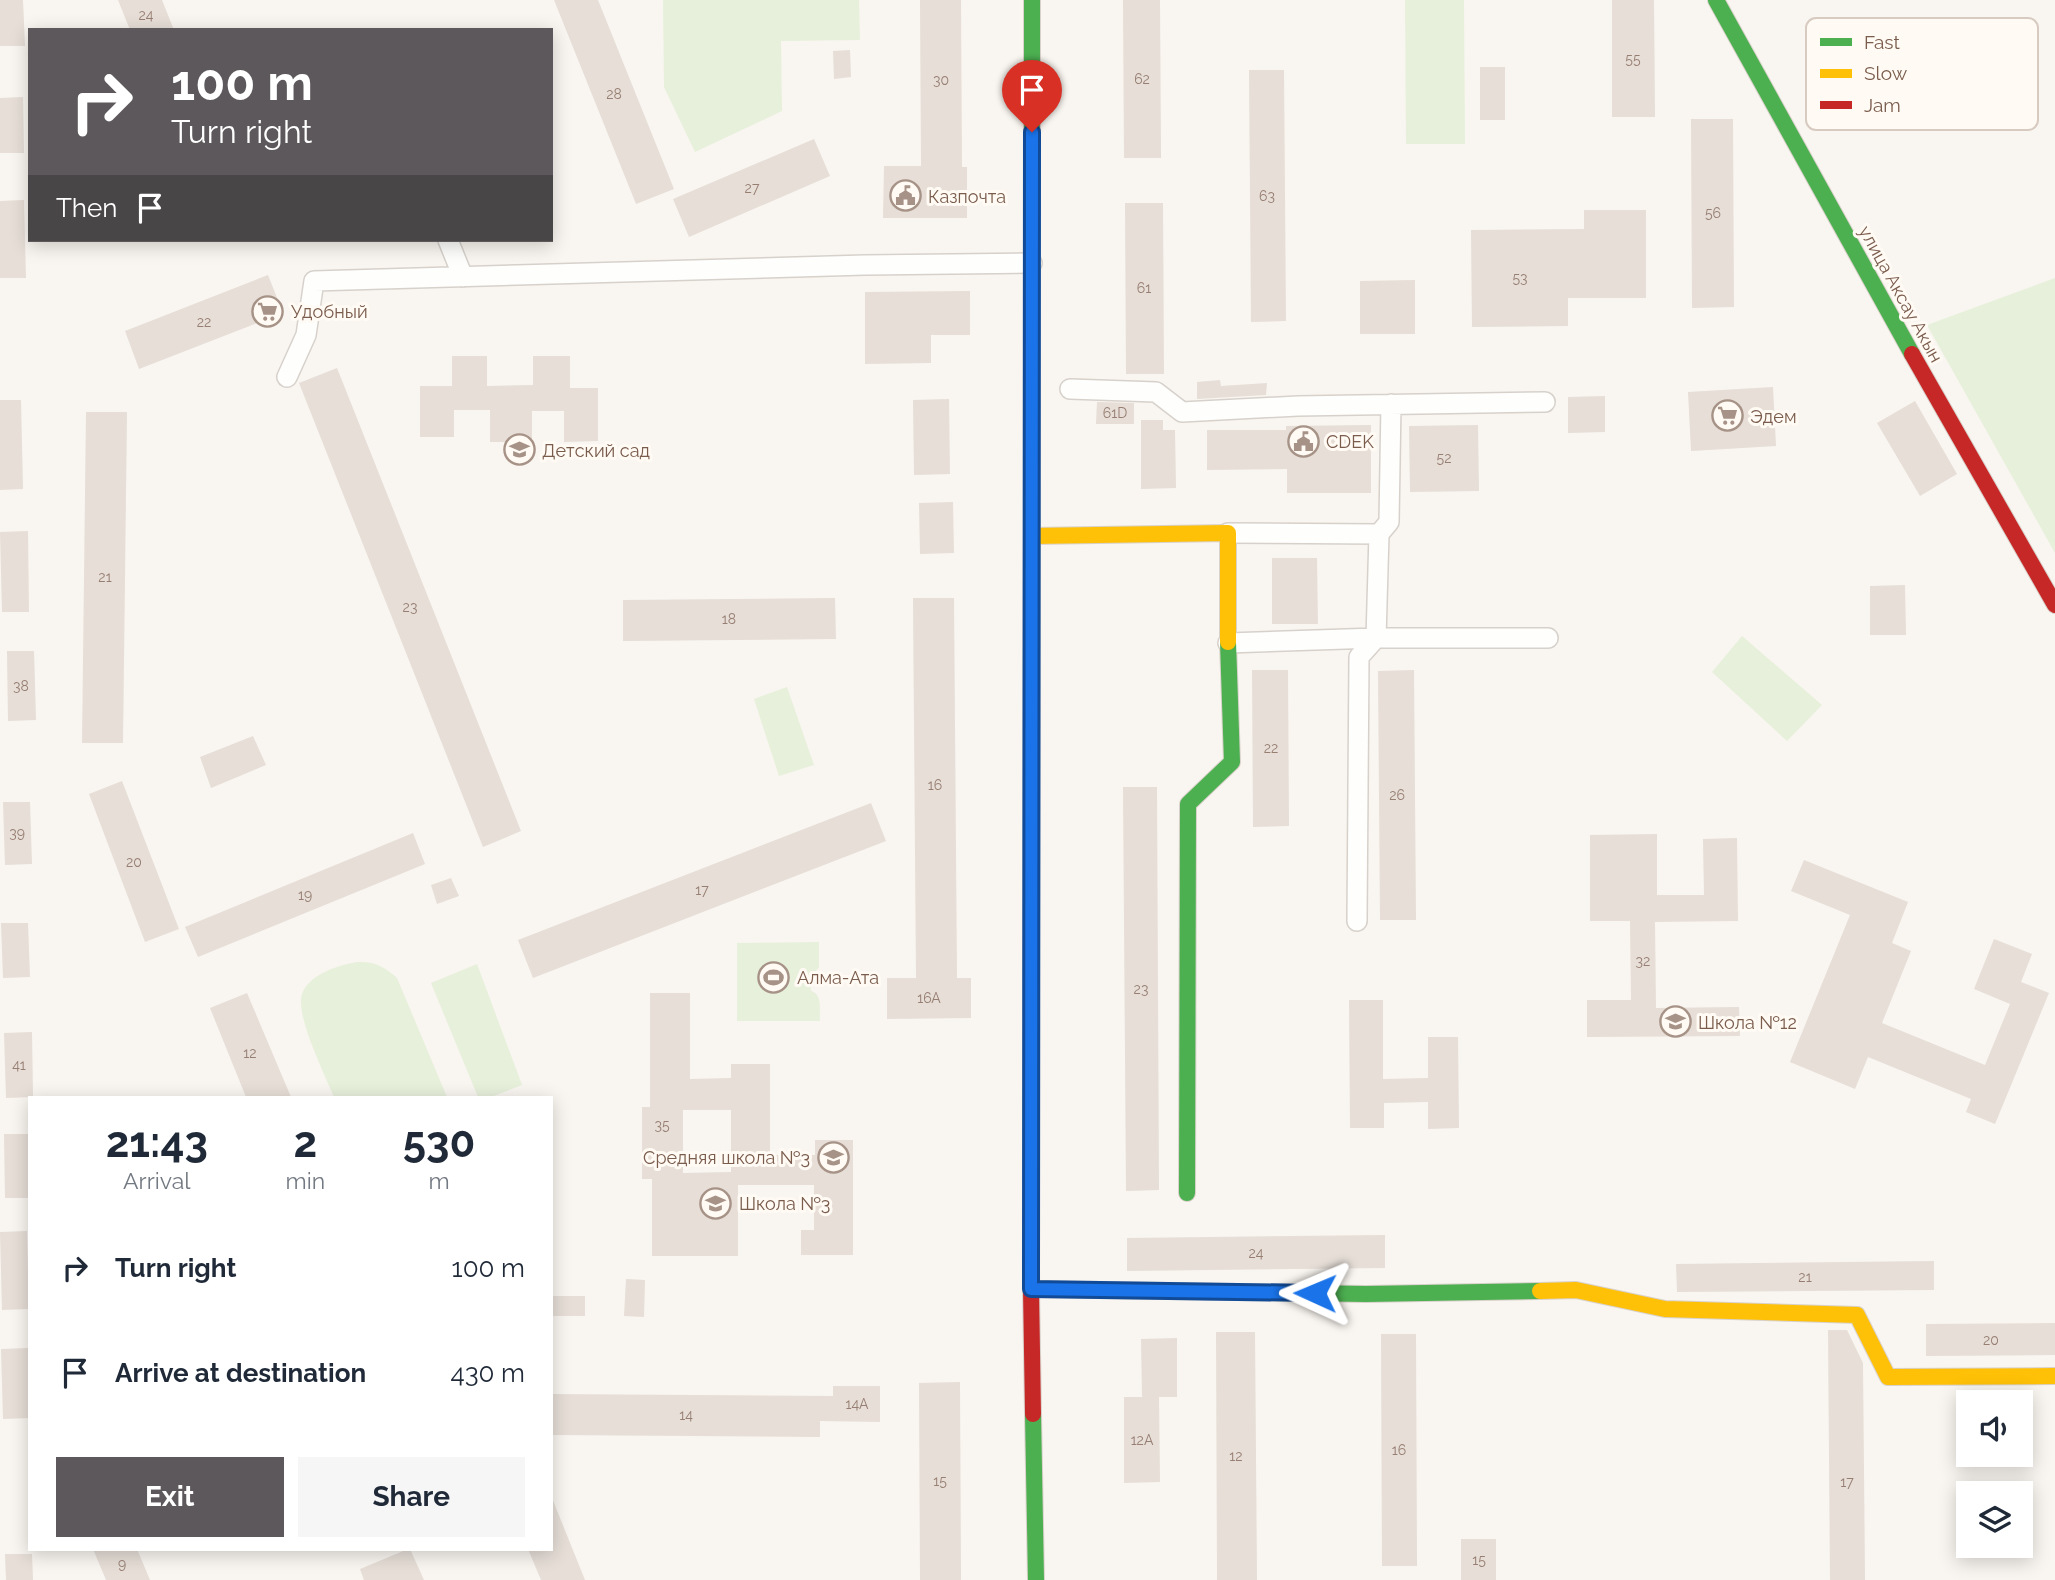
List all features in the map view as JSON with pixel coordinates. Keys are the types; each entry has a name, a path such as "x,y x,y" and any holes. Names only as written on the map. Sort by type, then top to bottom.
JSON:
{"street":[{"path":"1032,0 1031,1289 1036,1580"},
{"name":"улица Аксау Акын","path":"1716,0 2055,605"},
{"path":"449,242 463,277"},
{"path":"287,377 306,335 314,281 865,265 1032,263"},
{"path":"1070,389 1156,392 1182,412 1391,404 1545,402"},
{"path":"1357,922 1359,657 1376,638 1379,534 1389,522 1391,404"},
{"path":"1187,1193 1188,804 1233,762 1228,643 1228,533"},
{"path":"1032,536 1379,534"},
{"path":"1228,643 1376,638 1548,638"},
{"path":"1031,1289 1366,1294 1576,1290 1665,1309 1857,1315 1888,1377 2055,1376"}],"green space":[{"path":"663,0 859,0 860,40 781,41 782,111 695,152 664,87"},
{"path":"1405,0 1464,0 1465,144 1406,144"},
{"path":"2055,278 2055,553 1927,325"},
{"path":"1742,636 1822,705 1787,741 1712,672"},
{"path":"787,687 814,765 779,776 754,699"},
{"name":"Алма-Ата","path":"819,942 819,967 810,972 811,991 819,999 820,1021 737,1021 737,943"},
{"path":"369,962 388,970 397,978 447,1096 334,1096 307,1030 301,1004 302,994 311,981 342,965"},
{"path":"477,964 522,1085 494,1096 478,1096 431,983"}],"building":[{"path":"0,0 23,0 25,46 0,46"},
{"path":"118,0 162,0 173,28 129,28"},
{"path":"554,0 598,0 674,189 636,204"},
{"path":"920,0 961,0 962,167 967,167 967,218 883,218 884,166 921,166"},
{"path":"1123,0 1160,0 1161,158 1124,158"},
{"path":"1612,0 1654,0 1655,117 1612,117"},
{"path":"850,50 851,77 834,79 833,51"},
{"path":"1480,67 1505,67 1505,120 1480,120"},
{"path":"1249,70 1284,70 1286,321 1251,322"},
{"path":"23,97 24,153 0,153 0,98"},
{"path":"1691,119 1733,119 1734,307 1692,308"},
{"path":"814,139 830,176 689,237 673,199"},
{"path":"24,200 26,278 0,278 0,201"},
{"path":"1125,203 1163,203 1164,374 1126,374"},
{"path":"1584,210 1646,210 1646,298 1568,298 1568,326 1472,327 1471,230 1584,229"},
{"path":"268,275 283,313 139,369 125,331"},
{"path":"1415,280 1415,334 1360,334 1360,281"},
{"path":"970,291 970,335 931,335 931,363 865,364 865,292"},
{"path":"452,356 487,356 487,386 533,385 533,356 570,356 570,388 598,388 598,441 564,442 564,411 532,411 532,442 490,442 490,410 454,410 454,437 420,437 420,386 452,386"},
{"path":"337,368 521,831 483,847 299,383"},
{"path":"1220,380 1221,386 1267,383 1266,395 1197,399 1197,382"},
{"path":"1773,387 1776,446 1691,451 1688,392"},
{"path":"1605,396 1605,432 1568,433 1568,397"},
{"path":"949,399 950,474 914,475 913,400"},
{"path":"0,400 21,400 23,489 0,490"},
{"path":"1915,401 1957,474 1920,496 1877,423"},
{"path":"1097,402 1134,403 1134,424 1096,424"},
{"path":"86,412 127,412 123,743 82,743"},
{"path":"1141,420 1163,420 1163,430 1175,430 1176,488 1141,489"},
{"path":"1371,425 1371,493 1287,493 1287,469 1207,470 1207,430 1286,430 1286,426"},
{"path":"1478,425 1479,491 1410,492 1409,426"},
{"path":"953,502 954,553 920,554 919,503"},
{"path":"28,531 29,612 2,612 0,532"},
{"path":"1272,558 1317,558 1318,624 1272,624"},
{"path":"1905,585 1906,635 1870,635 1870,586"},
{"path":"835,598 836,639 623,641 623,600"},
{"path":"913,598 954,598 957,978 971,978 971,1018 887,1019 887,978 916,978"},
{"path":"7,651 34,651 36,720 8,721"},
{"path":"1252,670 1288,670 1289,826 1253,827"},
{"path":"1414,670 1416,920 1380,920 1378,671"},
{"path":"253,736 266,765 211,788 200,757"},
{"path":"122,781 179,929 145,942 89,794"},
{"path":"1123,787 1157,787 1159,1190 1126,1191"},
{"path":"3,802 30,802 32,864 5,865"},
{"path":"871,803 886,841 533,978 518,940"},
{"path":"413,833 425,864 198,957 185,927"},
{"name":"Школа №12","path":"1657,834 1657,895 1704,895 1703,839 1737,838 1738,921 1655,922 1656,1008 1739,1007 1740,1036 1587,1037 1587,1000 1631,1000 1630,921 1590,921 1590,835"},
{"path":"1804,860 1908,902 1892,943 1911,951 1882,1023 1985,1065 2010,1004 1974,989 1994,939 2032,954 2021,982 2049,993 1995,1124 1966,1112 1971,1099 1868,1057 1855,1089 1790,1062 1850,915 1791,891"},
{"path":"451,878 459,896 437,904 431,885"},
{"path":"1,923 28,923 30,977 3,978"},
{"path":"247,993 291,1096 246,1096 210,1008"},
{"path":"650,993 690,993 690,1079 731,1078 731,1064 770,1064 770,1155 815,1155 815,1140 853,1140 853,1255 801,1255 801,1230 814,1230 814,1185 738,1185 738,1256 652,1256 652,1179 642,1179 642,1107 650,1107","holes":["683,1110 731,1110 731,1172 683,1173"]},
{"path":"1349,1000 1383,1000 1383,1079 1428,1078 1428,1037 1458,1037 1459,1128 1428,1129 1428,1102 1384,1103 1384,1128 1350,1128"},
{"path":"32,1032 33,1096 6,1098 4,1033"},
{"path":"4,1134 28,1134 28,1198 5,1198"},
{"path":"27,1231 28,1309 2,1310 0,1232"},
{"path":"1385,1235 1385,1268 1127,1271 1127,1238"},
{"path":"1934,1261 1934,1290 1677,1292 1676,1264"},
{"path":"626,1279 645,1280 644,1317 624,1316"},
{"path":"553,1296 585,1296 585,1316 553,1316"},
{"path":"2055,1323 2055,1355 1926,1356 1926,1324"},
{"path":"1828,1330 1847,1330 1863,1363 1865,1580 1830,1580"},
{"path":"1216,1332 1255,1332 1257,1580 1217,1580"},
{"path":"1381,1334 1416,1334 1417,1566 1382,1566"},
{"path":"1177,1338 1177,1397 1159,1397 1160,1482 1124,1483 1124,1397 1142,1397 1141,1339"},
{"path":"28,1348 28,1418 3,1419 1,1349"},
{"path":"960,1382 961,1580 920,1580 919,1383"},
{"path":"833,1386 880,1386 880,1422 820,1421 820,1437 553,1435 553,1394 833,1396"},
{"path":"553,1500 585,1580 541,1580 529,1551 553,1551"},
{"path":"1461,1539 1496,1539 1496,1580 1461,1580"},
{"path":"94,1551 138,1551 150,1580 106,1580"},
{"path":"403,1551 411,1551 424,1580 364,1580 360,1569"},
{"path":"5,1554 32,1554 33,1580 6,1580"}],"traffic: fast":[{"path":"1032,0 1032,534"},
{"path":"1716,0 1912,354"},
{"path":"1187,1193 1188,804 1232,762 1228,642"},
{"path":"1031,1289 1366,1294 1540,1291"},
{"path":"1033,1414 1036,1580"}],"traffic: slow":[{"path":"1032,536 1228,533 1228,642"},
{"path":"1031,964 1032,534"},
{"path":"1540,1291 1576,1290 1665,1309 1857,1315 1888,1377 2055,1376"}],"traffic: jam":[{"path":"1912,354 2055,605"},
{"path":"1031,964 1033,1414"}],"place":[{"name":"Казпочта","path":"905,196"},
{"name":"Удобный","path":"268,311"},
{"name":"Эдем","path":"1727,416"},
{"name":"CDEK","path":"1303,441"},
{"name":"Детский сад","path":"519,450"},
{"name":"Алма-Ата","path":"774,977"},
{"name":"Школа №12","path":"1675,1022"},
{"name":"Средняя школа №3","path":"833,1157"},
{"name":"Школа №3","path":"716,1203"}],"route":[{"path":"1032,132 1031,1289 1315,1293"}]}
